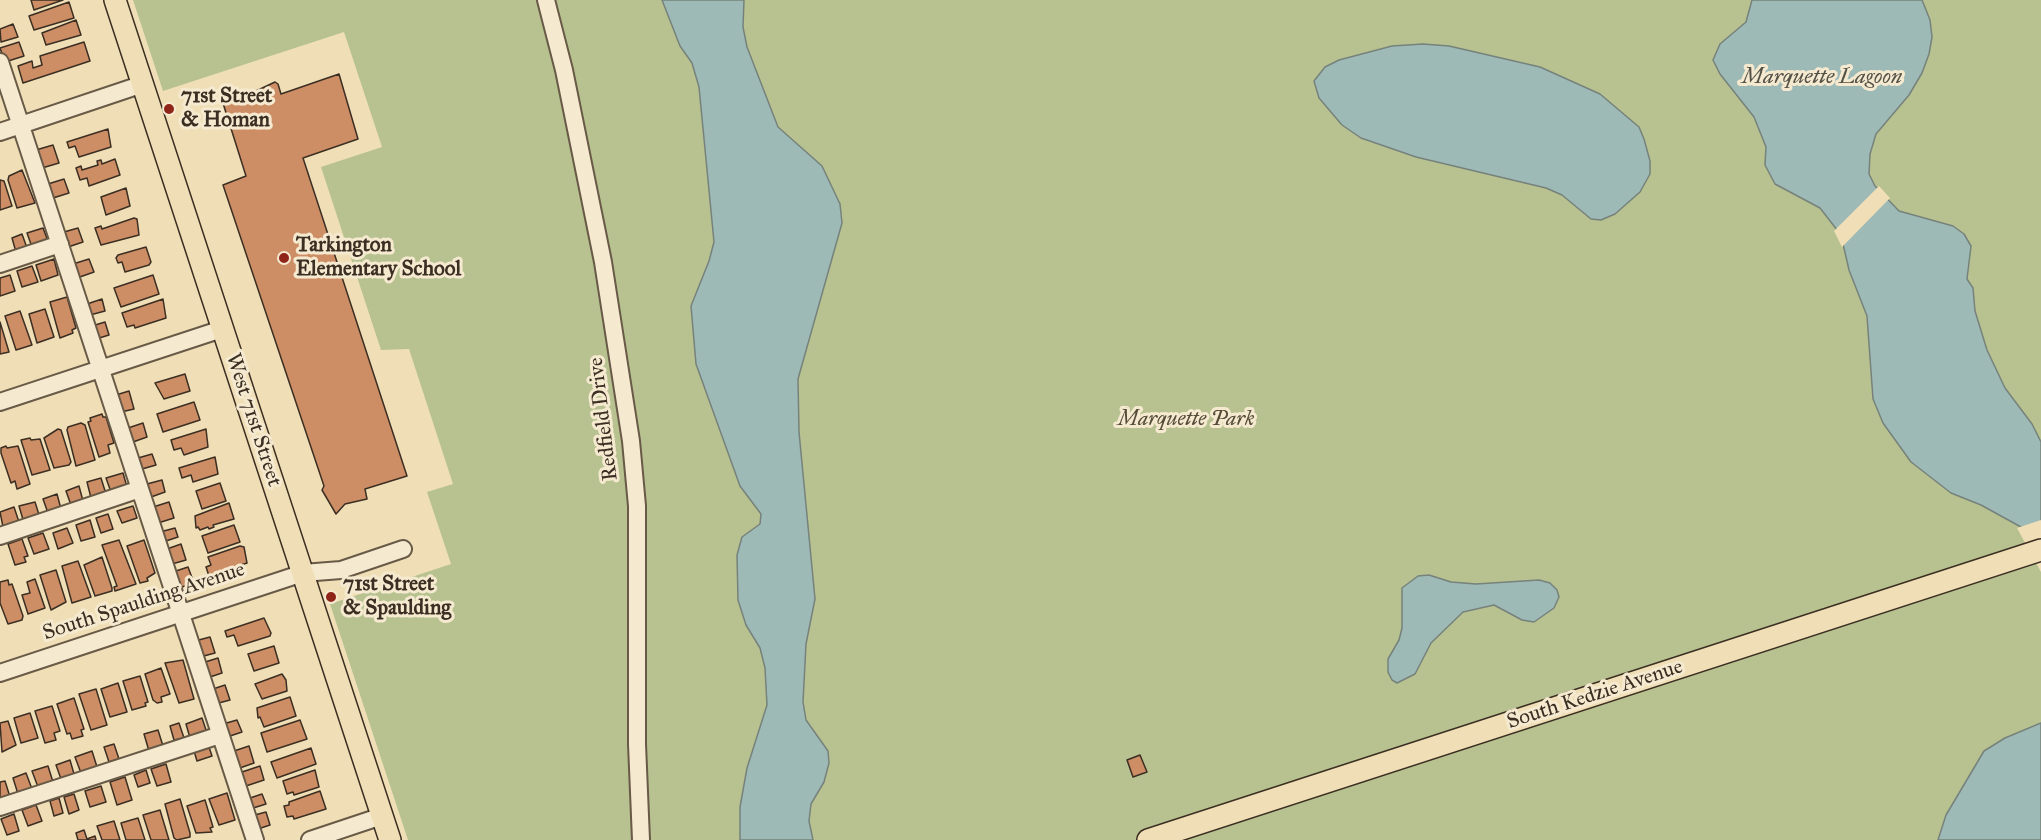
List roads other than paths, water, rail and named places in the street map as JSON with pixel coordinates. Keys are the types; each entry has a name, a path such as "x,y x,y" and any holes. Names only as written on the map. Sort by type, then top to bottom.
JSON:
{"main road":[{"name":"West 71st Street","path":"115,0 390,840"},
{"name":"South Kedzie Avenue","path":"1149,840 2041,550"}],"street":[{"name":"Redfield Drive","path":"546,0 566,81 603,262 631,441 637,517 637,744 641,840"},
{"path":"0,62 255,840"},
{"path":"0,132 143,84"},
{"path":"0,264 60,244"},
{"path":"0,402 222,328"},
{"path":"0,536 140,489"},
{"name":"South Spaulding Avenue","path":"0,673 303,573 342,570 403,549"},
{"path":"0,807 220,735"},
{"path":"310,840 382,816"}],"water":[{"path":"662,0 744,0 743,27 747,47 778,127 822,166 840,204 842,223 798,379 799,432 815,599 806,644 803,702 806,720 828,751 829,763 824,782 811,804 809,821 813,840 740,840 740,807 747,768 767,705 765,668 760,648 746,625 738,600 737,555 742,537 760,524 761,514 740,486 696,364 691,306 714,242 699,87 692,63 680,46"},
{"name":"Marquette Lagoon","path":"1752,0 1922,0 1930,20 1932,37 1929,54 1922,73 1909,95 1876,134 1870,154 1869,174 1875,186 1899,211 1953,226 1964,234 1971,246 1967,279 1973,288 1975,311 1987,350 2005,388 2032,424 2041,442 2041,569 2021,527 1981,505 1951,493 1911,462 1883,423 1873,399 1867,316 1849,270 1841,235 1820,208 1775,184 1765,165 1766,147 1754,117 1720,74 1713,60 1720,44 1746,22"},
{"path":"1423,44 1449,46 1540,67 1600,94 1639,127 1644,139 1650,161 1650,174 1640,192 1615,214 1601,220 1591,219 1562,195 1546,188 1416,157 1361,138 1342,125 1319,98 1314,81 1325,67 1339,60 1392,46"},
{"path":"1429,575 1451,582 1476,584 1539,580 1550,583 1557,590 1559,597 1554,608 1534,622 1522,620 1494,605 1463,612 1431,643 1415,674 1397,683 1392,680 1388,672 1388,659 1399,640 1402,628 1402,588 1418,576"},
{"path":"2041,723 2041,840 1938,840 1946,815 1984,751 2005,738"}],"place":[{"name":"71st Street & Homan","path":"169,109"},
{"name":"Tarkington Elementary School","path":"284,258"},
{"name":"71st Street & Spaulding","path":"331,597"}],"park label":[{"name":"Marquette Park","path":"1186,420"}]}
